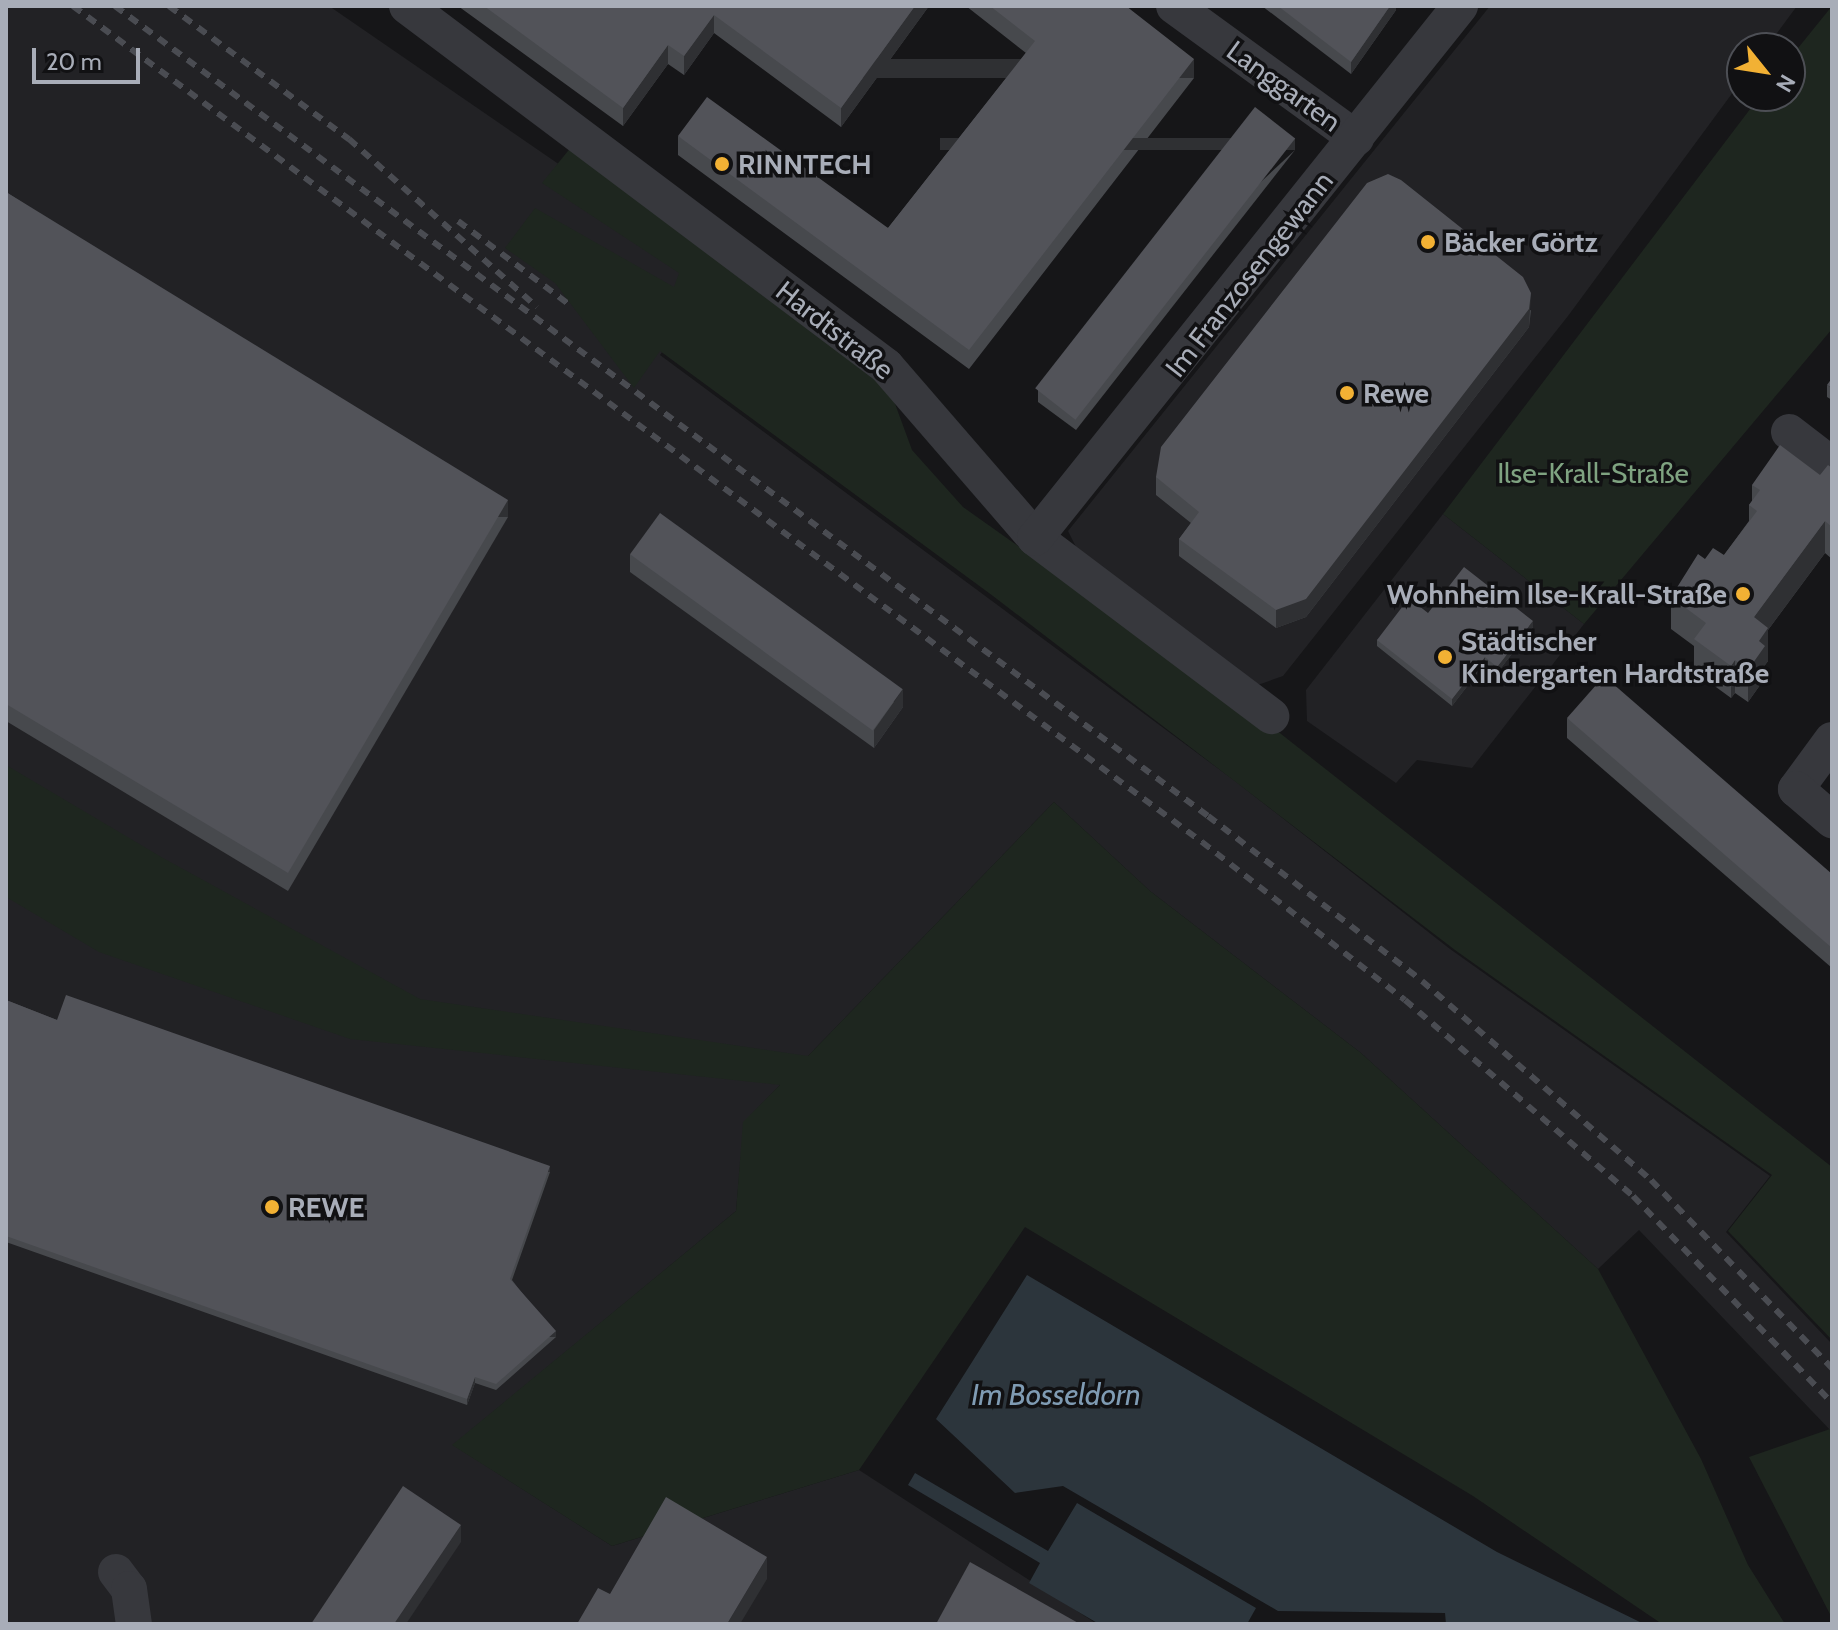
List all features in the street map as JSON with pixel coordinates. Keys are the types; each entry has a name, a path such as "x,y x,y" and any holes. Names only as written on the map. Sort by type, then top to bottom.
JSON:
{"street":[{"name":"Hardtstraße","path":"407,6 886,366 1035,538 1271,716"},
{"name":"Langgarten","path":"1174,6 1356,138"},
{"name":"Im Franzosengewann","path":"1035,538 1460,6"},
{"path":"1789,432 1832,465"},
{"path":"1832,740 1796,789 1832,820"},
{"path":"116,1572 129,1589 134,1624"}],"shaded area":[{"path":"6,6 329,6 717,273 660,355 1235,781 1450,949 1770,1176 1726,1232 1832,1344 1832,1432 1639,1230 1598,1269 1361,1053 1150,891 1054,802 744,1122 736,1211 453,1445 612,1546 859,1470 1097,1624 6,1624"},
{"path":"1490,6 1797,6 1778,32 1726,32 1726,102 1568,316 1283,676 1252,687 1084,563 1068,531"},
{"name":"Städtischer Kindergarten Hardtstraße","path":"1443,514 1584,624 1472,768 1417,760 1396,783 1307,721 1306,690"}],"green space":[{"name":"Ilse-Krall-Straße","path":"1832,6 1832,329 1584,624 1443,514 1748,112 1806,112 1806,38"},
{"path":"572,146 883,371 912,450 963,507 1267,723 1832,1167 1832,1340 1728,1231 1772,1175 1455,950 993,596 660,351 634,388 555,283 505,248 535,208 674,287 679,273 542,183"},
{"path":"6,765 163,858 420,999 808,1056 1054,802 1150,891 1361,1053 1598,1269 1701,1459 1748,1565 1785,1624 1662,1624 1473,1496 1025,1227 859,1470 612,1546 452,1445 736,1211 743,1122 780,1085 350,1039 99,952 6,897"},
{"path":"1830,1429 1832,1432 1832,1618 1749,1457"}],"water":[{"name":"Im Bosseldorn","path":"1027,1275 1497,1552 1644,1624 1446,1624 1445,1613 1278,1611 1063,1486 1015,1493 936,1419"},
{"path":"915,1473 1048,1551 1077,1503 1256,1608 1247,1624 1099,1624 1029,1583 1040,1563 908,1485"}],"building":[{"path":"484,6 915,6 841,108 714,15 684,56 668,45 623,108"},
{"path":"990,6 1126,6 1194,59 969,350 678,136 707,97 888,228 1035,41"},
{"path":"1278,6 1390,6 1351,62"},
{"path":"1255,107 1295,138 1075,420 1035,388"},
{"name":"Rewe","path":"1388,174 1401,180 1523,277 1531,293 1529,309 1306,599 1276,610 1179,539 1199,512 1156,477 1161,447 1367,183"},
{"path":"6,192 508,500 288,873 6,704"},
{"name":"Wohnheim Ilse-Krall-Straße","path":"1780,445 1820,475 1828,465 1832,468 1832,527 1825,521 1754,617 1768,628 1759,641 1765,646 1748,670 1735,660 1731,666 1694,639 1706,623 1671,597 1698,554 1705,559 1713,548 1724,555 1757,511 1749,505 1760,490 1752,485"},
{"path":"660,513 903,689 873,731 630,554"},
{"path":"1464,567 1533,621 1497,667 1485,657 1452,699 1377,640 1409,598 1428,613"},
{"path":"1604,676 1832,874 1832,948 1567,718"},
{"name":"REWE","path":"66,995 550,1166 510,1279 556,1331 496,1384 475,1377 467,1399 6,1236 6,1000 57,1020"},
{"path":"403,1486 461,1525 394,1624 311,1624"},
{"path":"666,1497 767,1557 727,1624 577,1624 598,1588 610,1594"},
{"path":"970,1562 1080,1624 936,1624"}],"railway":[{"path":"73,6 1202,842 1405,1000 1633,1196 1832,1403"},
{"path":"115,6 1208,816 1422,981 1651,1180 1832,1368"},
{"path":"169,6 349,139 537,307"},
{"path":"458,221 570,305"}],"place":[{"name":"RINNTECH","path":"722,164"},
{"name":"Bäcker Görtz","path":"1428,242"},
{"name":"Rewe","path":"1347,393"},
{"name":"Wohnheim Ilse-Krall-Straße","path":"1743,594"},
{"name":"Städtischer Kindergarten Hardtstraße","path":"1445,657"},
{"name":"REWE","path":"272,1207"}]}
